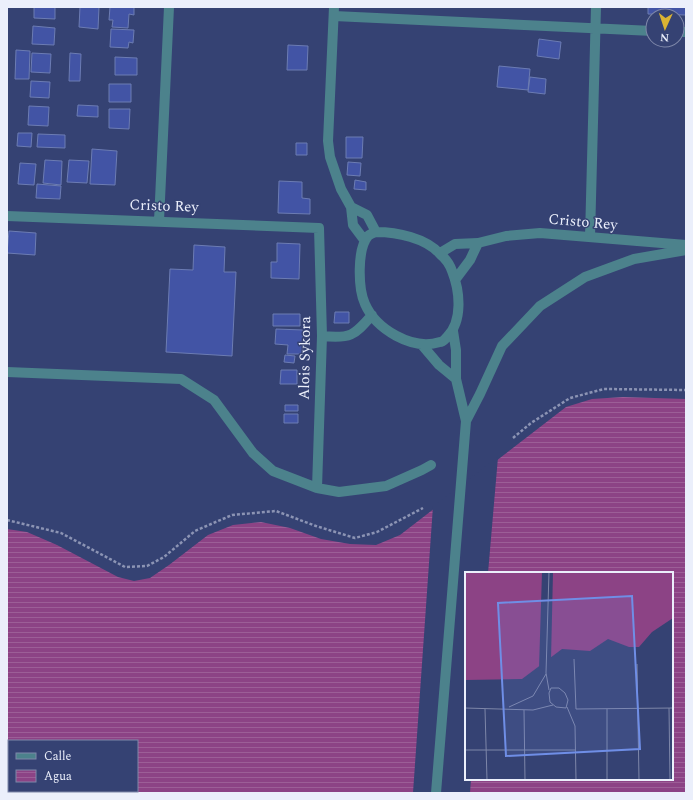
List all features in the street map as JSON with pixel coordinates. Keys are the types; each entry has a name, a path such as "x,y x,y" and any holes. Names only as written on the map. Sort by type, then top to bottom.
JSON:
{"street":[{"path":"159,221 170,7"},
{"path":"590,237 596,7"},
{"path":"365,241 353,225 351,207 341,189 330,157 328,141 334,12 645,31"},
{"path":"351,207 367,216 376,232"},
{"name":"Cristo Rey","path":"7,216 319,228"},
{"name":"Alois Sykora","path":"316,488 322,336 319,228"},
{"path":"376,232 399,233 421,241 440,253 452,270 458,302 457,315 452,331 442,342 422,345 402,338 381,326 372,316 361,293 360,278 361,258 365,241 369,235 376,232"},
{"name":"Cristo Rey","path":"440,253 455,244 478,243 506,236 540,233 686,245"},
{"path":"455,280 470,260 478,243"},
{"path":"466,421 502,346 540,306 585,277 634,259 686,250"},
{"path":"322,336 340,338 358,332 372,316"},
{"path":"436,793 466,421 456,379 456,350 452,331"},
{"path":"422,345 439,365 456,379"},
{"path":"7,372 180,379 214,400 253,453 273,471 316,488 339,492 386,486 422,470 431,464"}],"path":[{"path":"513,438 531,423 570,398 604,389 686,390"},
{"path":"7,520 60,533 125,567 147,566 164,557 195,530 232,515 276,511 316,526 355,538 377,532 423,508"}],"water":[{"path":"623,397 686,399 686,793 7,793 7,529 27,532 57,545 118,577 134,581 150,578 208,535 233,525 261,522 290,528 321,539 350,544 376,545 400,535 566,407 592,399"}],"pier":[{"path":"498,457 488,572 465,572 465,780 471,780 470,793 413,793 433,506"}],"building":[{"path":"34,7 55,7 55,19 34,18"},
{"path":"80,7 99,7 98,29 79,27"},
{"path":"110,7 134,7 134,15 129,14 128,28 112,27 113,20 109,20"},
{"path":"686,7 686,15 685,8 648,8"},
{"path":"33,26 55,28 54,45 32,44"},
{"path":"111,29 134,30 133,43 129,42 128,48 110,47"},
{"path":"539,39 561,42 559,59 537,56"},
{"path":"288,45 308,46 307,70 287,70"},
{"path":"16,50 30,51 29,79 15,79"},
{"path":"32,53 51,54 50,73 31,72"},
{"path":"70,53 81,54 80,81 69,81"},
{"path":"115,57 137,58 137,75 115,75"},
{"path":"499,66 530,69 528,90 497,87"},
{"path":"530,77 546,79 545,94 528,92"},
{"path":"31,81 50,82 49,98 30,97"},
{"path":"109,84 131,84 131,102 109,102"},
{"path":"78,105 98,106 98,117 77,116"},
{"path":"29,106 49,107 48,126 28,125"},
{"path":"109,109 130,109 129,129 109,128"},
{"path":"18,133 32,133 31,147 17,146"},
{"path":"38,134 65,135 65,148 37,147"},
{"path":"346,137 363,137 362,158 346,158"},
{"path":"296,143 307,143 307,155 296,155"},
{"path":"92,149 117,151 115,185 90,184"},
{"path":"45,160 62,161 61,185 43,183"},
{"path":"69,160 89,161 87,183 67,182"},
{"path":"348,162 361,163 360,176 347,175"},
{"path":"20,163 36,164 34,185 18,184"},
{"path":"355,180 366,182 366,190 354,189"},
{"path":"279,181 302,182 302,198 310,199 310,214 278,213"},
{"path":"37,184 61,186 60,199 36,198"},
{"path":"9,231 36,233 35,255 7,253"},
{"path":"277,243 300,244 299,279 271,278 271,262 277,262"},
{"path":"194,245 225,247 224,272 236,272 232,356 166,352 170,269 193,270"},
{"path":"335,312 349,312 349,323 334,323"},
{"path":"273,314 300,314 300,326 273,326"},
{"path":"276,329 303,330 302,354 287,354 288,345 275,344"},
{"path":"285,355 295,356 294,363 284,362"},
{"path":"281,370 297,370 297,384 280,384"},
{"path":"285,405 298,405 298,411 285,411"},
{"path":"284,414 298,414 298,423 284,423"}]}
